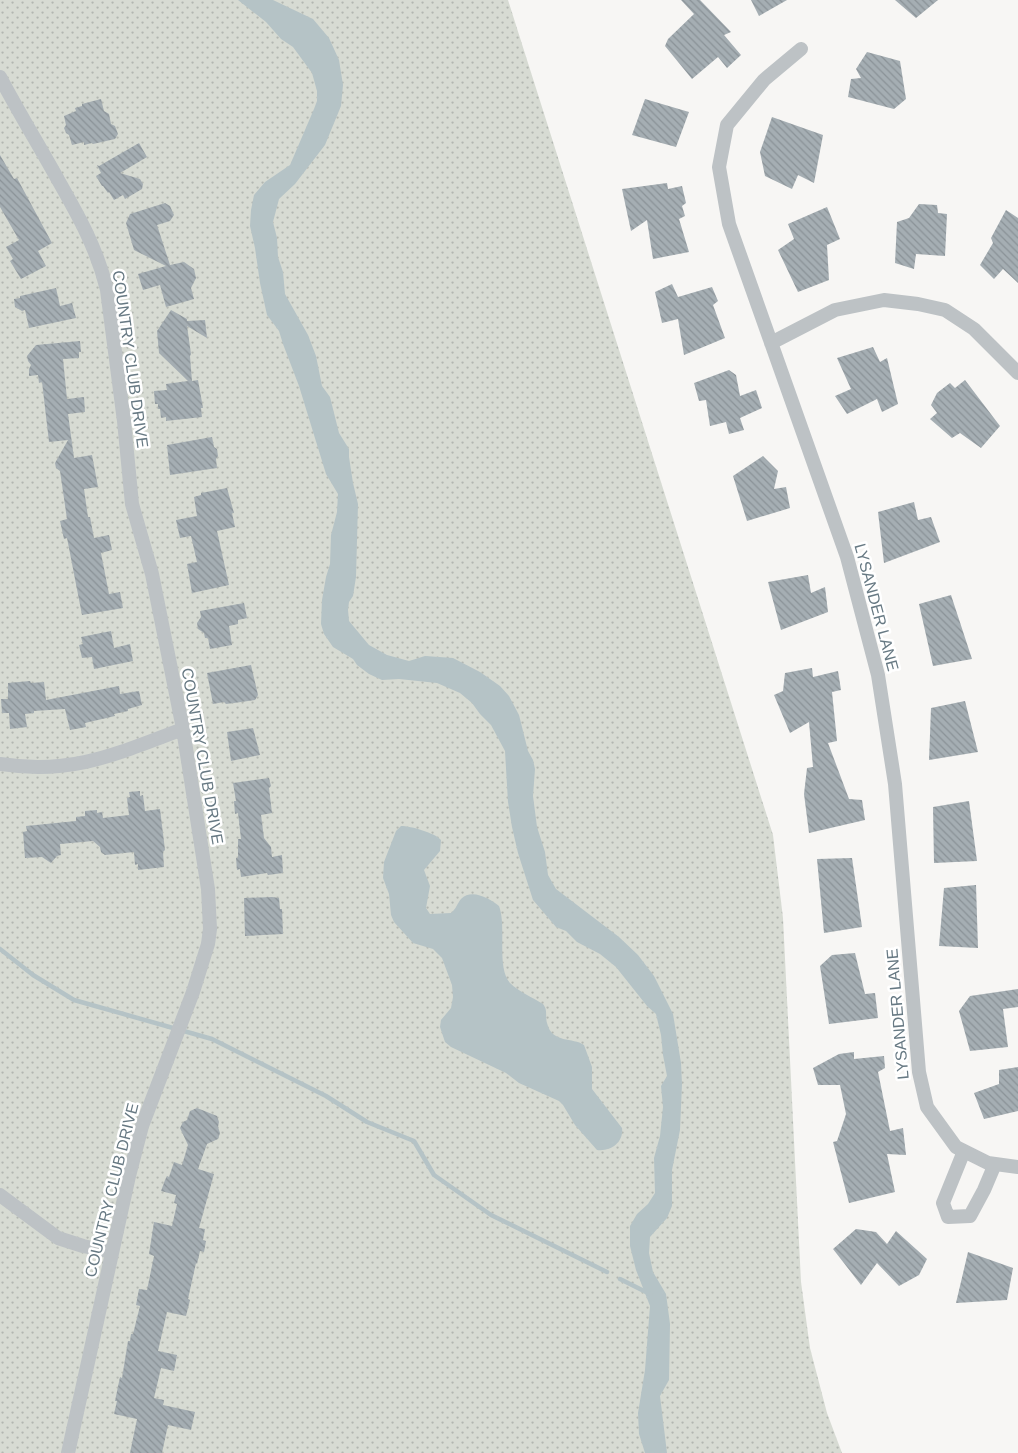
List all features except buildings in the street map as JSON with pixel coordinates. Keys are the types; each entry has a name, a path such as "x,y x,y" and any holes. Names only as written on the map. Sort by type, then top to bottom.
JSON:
{"street":[{"name":"LYSANDER LANE","path":"801,49 764,80 727,125 719,167 729,224 848,557 878,676 896,784 919,1072 927,1107 956,1147 988,1163 1018,1167"},
{"name":"COUNTRY CLUB DRIVE","path":"0,77 82,224 96,253 107,290 123,411 132,504 152,574 183,729 208,889 210,929 208,944 187,1008 142,1126 129,1176 68,1453"},
{"path":"771,343 835,310 884,300 910,303 945,310 974,329 1018,373"},
{"path":"0,764 43,768 84,763 110,756 183,729"},
{"path":"964,1151 943,1203 948,1217 970,1216 995,1164"},
{"path":"0,1195 58,1238 112,1252"}],"shaded area":[{"path":"0,0 508,0 773,835 783,918 801,1282 810,1348 827,1413 842,1453 0,1453"},
{"path":"238,0 273,0 313,19 329,38 339,60 343,85 341,106 325,145 295,184 279,199 273,222 277,238 278,257 283,272 285,294 308,335 316,356 322,386 330,397 339,433 349,449 353,483 358,504 356,577 353,596 349,602 349,621 369,645 387,655 409,661 425,656 453,658 480,672 500,686 509,696 519,715 528,751 535,769 533,796 537,827 545,852 548,875 556,889 619,937 638,955 654,976 673,1014 681,1063 680,1130 672,1170 672,1206 667,1218 650,1237 649,1253 653,1272 666,1294 670,1324 669,1380 660,1396 667,1453 645,1453 639,1434 638,1413 645,1370 650,1306 636,1270 630,1246 630,1226 637,1214 648,1204 655,1193 654,1158 660,1136 663,1107 661,1086 667,1076 656,1014 647,1006 616,967 600,954 577,942 566,931 556,927 533,900 512,827 508,802 505,751 491,725 472,703 460,693 437,683 399,679 382,680 369,674 357,665 353,659 333,647 324,634 321,624 322,600 330,564 331,535 337,512 338,494 326,474 299,386 279,331 267,315 250,226 254,195 265,182 290,165 317,101 317,91 312,73 293,47 281,39 266,22"},
{"path":"401,826 422,830 441,840 440,851 424,870 430,886 426,908 430,914 451,913 461,899 470,894 491,900 499,906 502,925 502,957 506,976 510,983 521,992 545,1006 547,1023 553,1034 584,1045 592,1067 592,1089 622,1128 619,1142 612,1148 597,1150 575,1125 559,1101 519,1083 506,1073 451,1047 445,1042 440,1027 441,1020 451,1008 453,997 452,985 442,958 433,949 413,943 394,922 391,915 389,894 383,878 384,862 396,831"}],"waterway":[{"path":"0,949 33,975 74,1000 212,1039 326,1096 367,1122 414,1141 434,1175 491,1215 607,1272"},
{"path":"620,1279 650,1294"}]}
